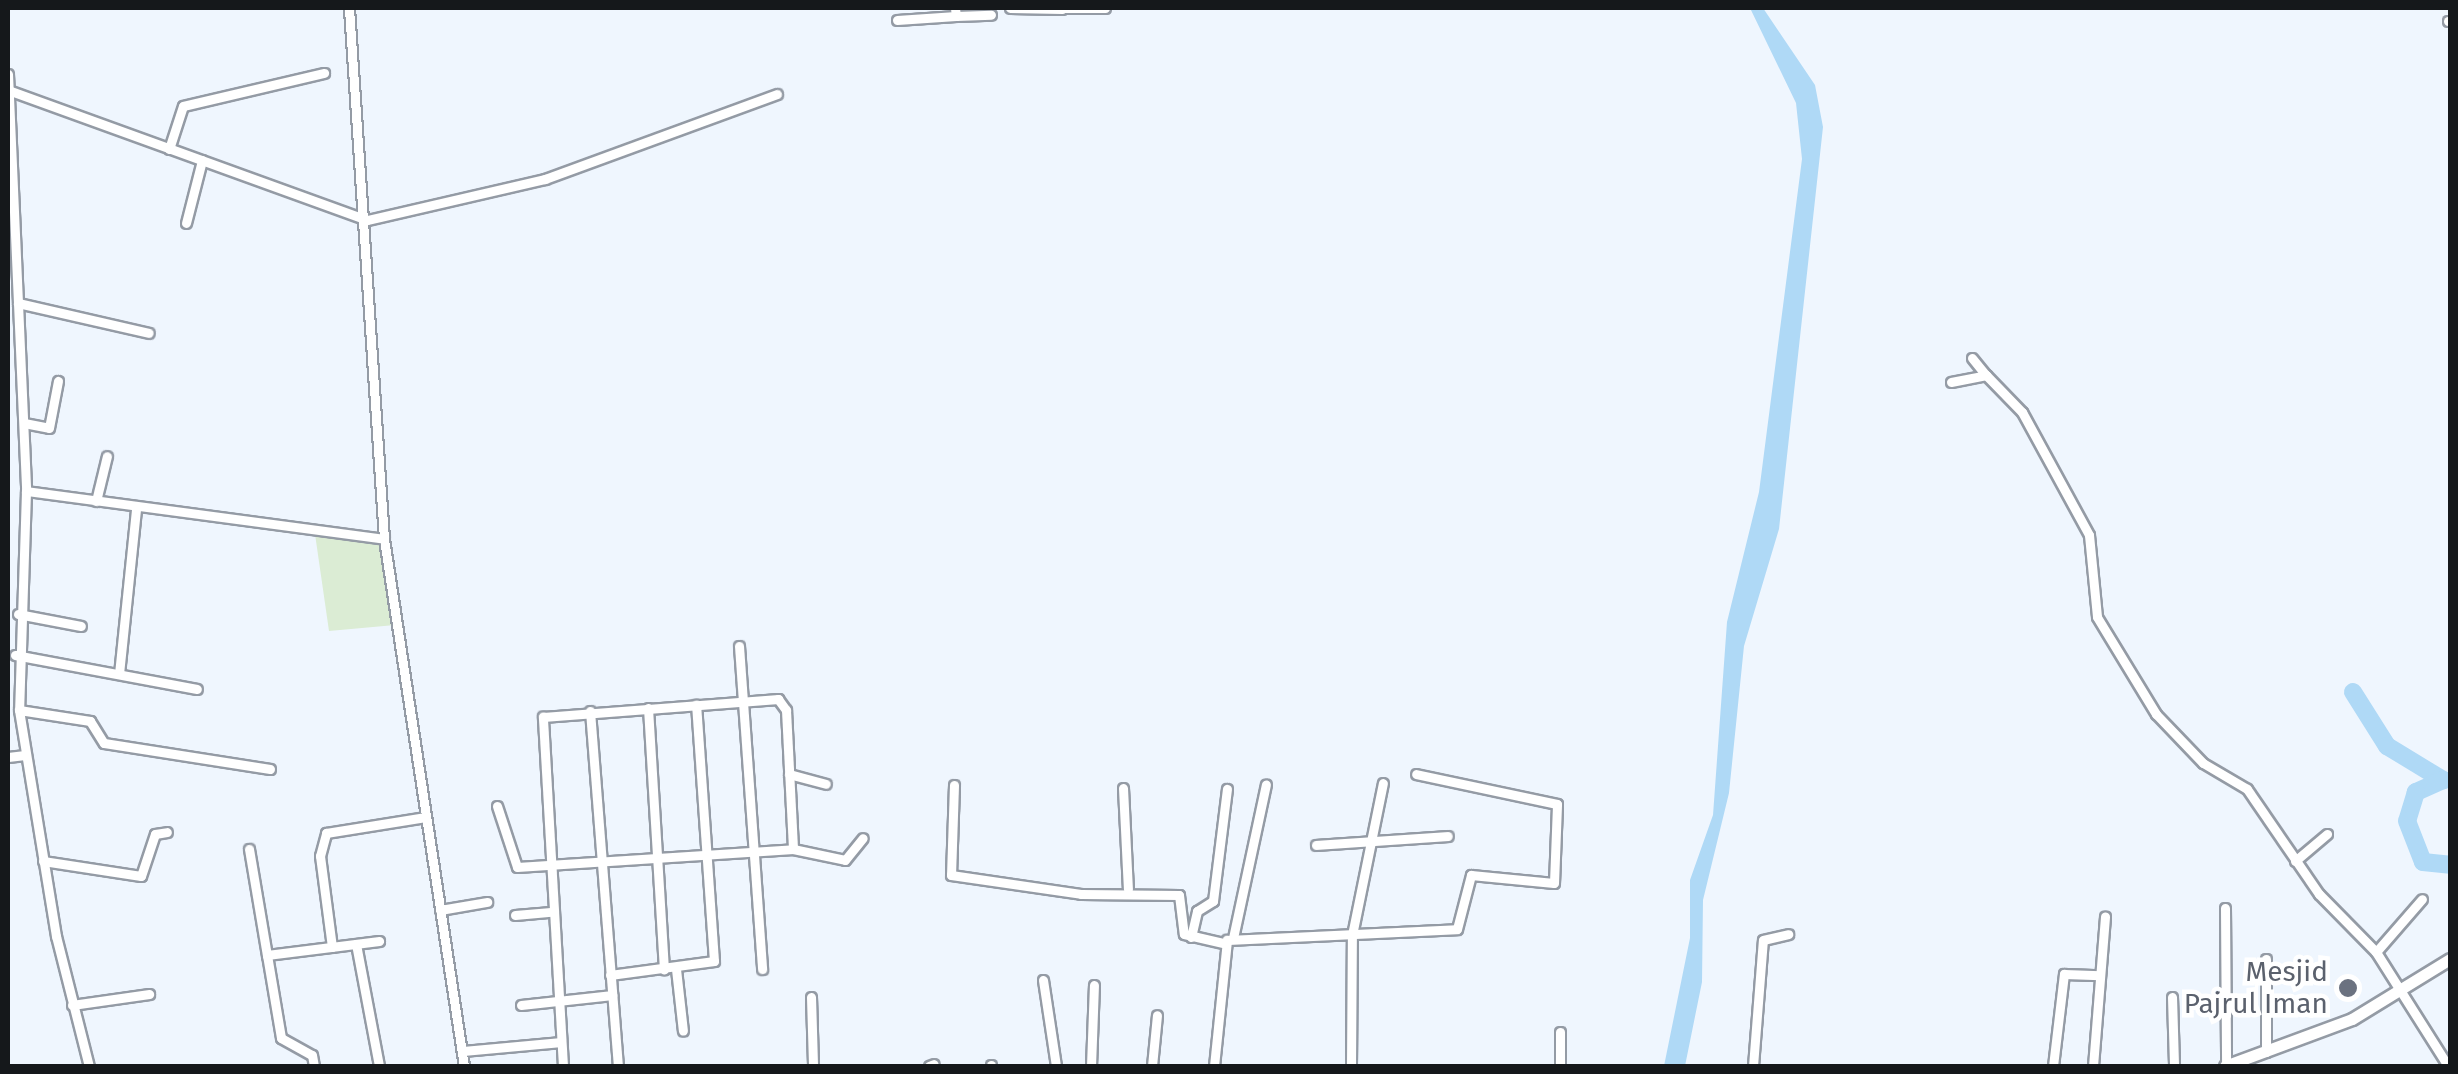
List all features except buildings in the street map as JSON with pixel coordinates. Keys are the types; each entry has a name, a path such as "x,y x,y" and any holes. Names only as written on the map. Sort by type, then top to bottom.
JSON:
{"main road":[{"path":"2226,1066 2403,990 2450,959"}],"street":[{"path":"349,8 367,220 384,539 464,1066"},
{"path":"1010,8 1104,8"},
{"path":"896,20 913,13 990,15"},
{"path":"169,149 183,106 324,73"},
{"path":"8,74 26,491 15,655 19,710 43,861 72,1004 89,1066"},
{"path":"8,90 367,220 544,179 776,94"},
{"path":"186,222 202,160"},
{"path":"18,303 148,333"},
{"path":"8,334 20,338"},
{"path":"1972,358 2028,420 2080,514 2094,610 2156,714 2195,756 2247,789 2295,860 2376,952 2448,1066"},
{"path":"1952,382 1986,375"},
{"path":"24,423 49,428 58,381"},
{"path":"96,501 108,456"},
{"path":"26,491 136,509 384,539"},
{"path":"119,674 136,509"},
{"path":"18,614 81,626"},
{"path":"739,646 750,852 762,969"},
{"path":"15,655 197,689"},
{"path":"563,1066 539,724 590,711 741,702 783,704 793,849"},
{"path":"610,976 714,962 696,704"},
{"path":"648,708 664,970"},
{"path":"19,710 92,722 104,743 270,770"},
{"path":"590,711 618,1066"},
{"path":"8,757 25,755"},
{"path":"788,774 826,784"},
{"path":"954,785 950,875 1081,894 1128,890 1181,896 1181,932 1191,936 1228,940 1458,929 1471,875 1554,883 1557,804 1416,774"},
{"path":"1351,1066 1352,935 1375,844 1383,782"},
{"path":"1214,1066 1228,940 1266,784"},
{"path":"1123,788 1128,890"},
{"path":"1191,936 1197,910 1213,900 1227,790"},
{"path":"498,806 510,863 547,865 793,849 845,860 862,838"},
{"path":"332,947 320,856 326,833 426,818"},
{"path":"43,861 141,876 155,834 166,832"},
{"path":"2295,860 2327,834"},
{"path":"1316,844 1375,844 1448,836"},
{"path":"249,849 281,1038 312,1055 314,1066"},
{"path":"2376,952 2422,899"},
{"path":"440,910 487,902"},
{"path":"2225,908 2226,1066"},
{"path":"515,916 551,912"},
{"path":"2093,1066 2105,916"},
{"path":"1753,1066 1763,940 1788,934"},
{"path":"267,955 378,941"},
{"path":"356,944 379,1066"},
{"path":"2266,958 2266,1052"},
{"path":"676,969 683,1031"},
{"path":"2054,1066 2064,974 2100,975"},
{"path":"1043,980 1056,1066"},
{"path":"1091,1066 1094,985"},
{"path":"72,1004 150,994"},
{"path":"521,1005 612,995"},
{"path":"810,996 813,1066"},
{"path":"2172,997 2174,1066"},
{"path":"1152,1066 1157,1015"},
{"path":"1560,1032 1560,1066"},
{"path":"462,1052 560,1042"}],"green space":[{"path":"315,534 382,543 395,625 329,631"}],"water":[{"path":"1750,8 1763,8 1815,85 1823,127 1779,529 1744,646 1729,793 1703,900 1702,982 1685,1066 1664,1066 1690,938 1690,880 1713,815 1727,622 1759,492 1802,159 1796,103"}],"waterway":[{"path":"2353,692 2387,746 2443,780 2416,792 2407,821 2423,862 2450,865"}],"place":[{"name":"Mesjid Pajrul Iman","path":"2348,988"}]}
